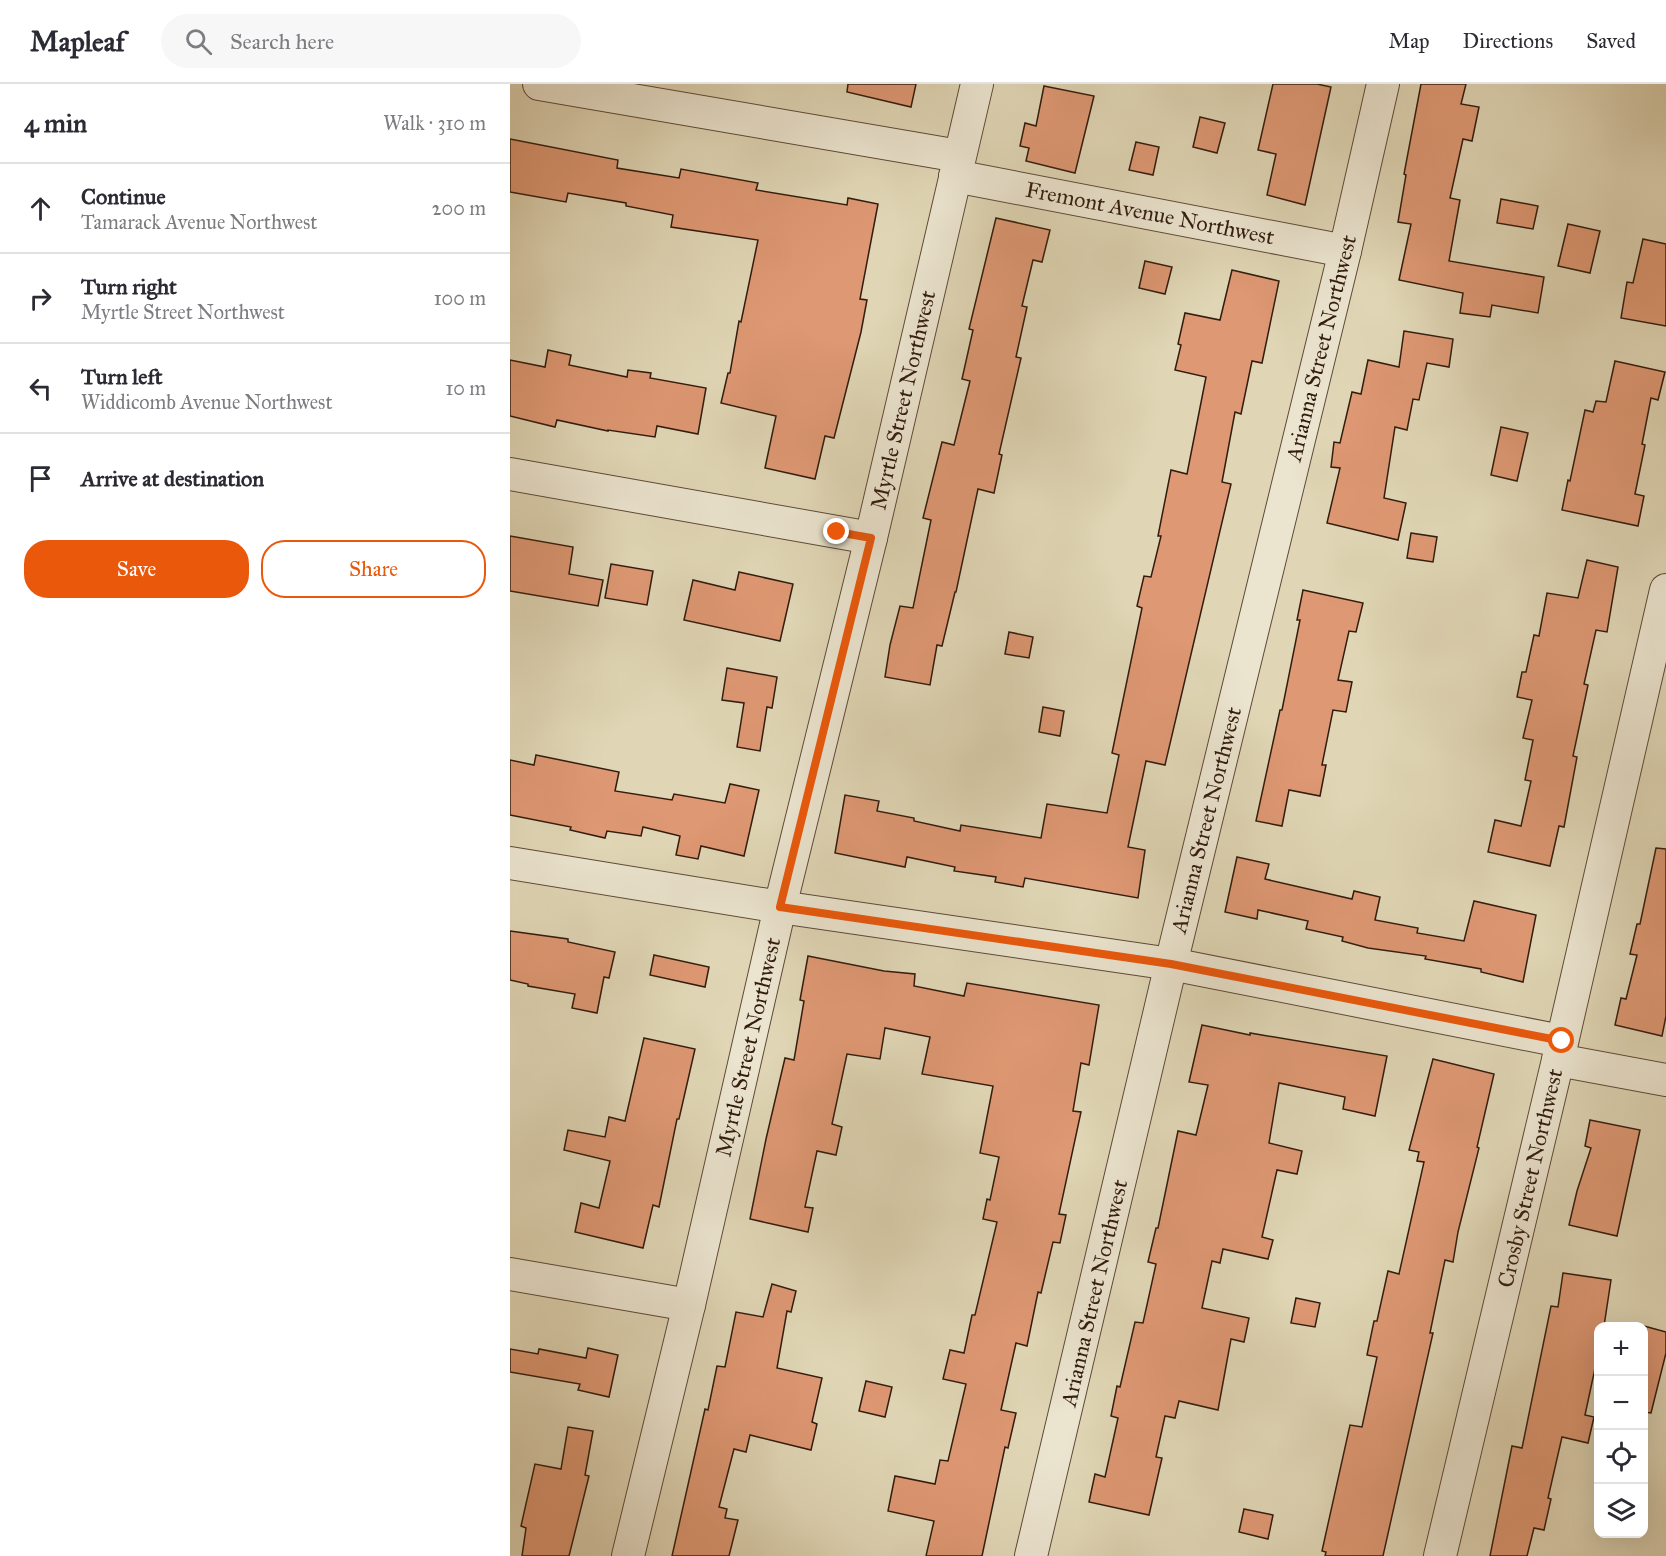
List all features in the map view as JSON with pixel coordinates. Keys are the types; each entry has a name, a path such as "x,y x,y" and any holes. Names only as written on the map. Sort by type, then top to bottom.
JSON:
{"street":[{"name":"Fremont Avenue Northwest","path":"539,84 957,166 1345,251"},
{"name":"Myrtle Street Northwest","path":"628,1556 689,1305 780,907 871,538 977,84"},
{"name":"Arianna Street Northwest","path":"1031,1556 1171,964 1345,251 1383,84"},
{"path":"510,474 871,538"},
{"name":"Crosby Street Northwest","path":"1440,1556 1560,1051 1666,590"},
{"path":"510,863 780,907 1171,964 1560,1051 1666,1080"},
{"path":"510,1274 689,1305"}],"building":[{"path":"848,84 916,84 911,107 847,92"},
{"path":"1273,84 1317,84 1331,87 1305,205 1267,195 1276,154 1258,150"},
{"path":"1421,84 1466,84 1461,104 1479,107 1472,141 1463,139 1450,198 1460,200 1449,261 1544,277 1538,313 1492,305 1490,317 1460,313 1463,293 1399,280 1411,224 1398,222 1406,175 1404,174"},
{"path":"1044,86 1094,96 1075,173 1026,161 1029,148 1020,146 1025,123 1036,126"},
{"path":"1200,117 1225,123 1217,153 1193,147"},
{"path":"510,139 618,160 617,168 679,178 681,169 758,183 756,190 847,205 848,198 878,204 860,299 867,300 861,332 834,438 825,436 815,479 765,468 776,416 721,403 728,373 730,373 739,321 741,322 758,240 671,227 673,215 626,206 626,203 568,193 566,202 510,192"},
{"path":"1136,142 1159,147 1153,175 1129,170"},
{"path":"1501,199 1538,206 1533,229 1497,223"},
{"path":"996,218 1050,230 1042,262 1033,260 1022,306 1027,307 1016,357 1021,358 999,454 1002,455 994,493 978,489 956,592 942,646 937,645 930,685 885,677 900,606 913,608 931,520 923,518 942,442 954,445 970,381 962,379 973,330 969,329"},
{"path":"1568,224 1600,231 1590,273 1558,266"},
{"path":"1643,239 1666,244 1666,326 1621,318 1627,282 1633,283"},
{"path":"1145,261 1172,267 1165,294 1139,288"},
{"path":"1232,270 1279,281 1262,363 1252,361 1241,414 1235,412 1222,482 1231,484 1165,765 1146,761 1128,847 1145,850 1138,898 1025,878 1023,887 995,882 996,877 954,871 955,867 907,857 905,867 835,853 845,795 879,801 877,811 914,818 914,821 960,831 961,825 1041,838 1047,804 1107,813 1119,755 1112,753 1142,608 1137,606 1144,576 1151,577 1161,536 1158,536 1171,470 1187,474 1206,377 1175,370 1185,313 1220,320"},
{"path":"1404,331 1453,339 1449,367 1427,363 1419,400 1413,399 1407,430 1395,427 1384,498 1406,503 1398,540 1327,523 1340,468 1331,467 1334,442 1340,443 1352,392 1361,394 1368,360 1399,367"},
{"path":"548,350 571,355 569,365 627,377 628,370 651,373 650,378 706,388 698,434 657,426 655,437 608,431 557,420 555,427 510,416 510,360 545,367"},
{"path":"1615,361 1665,372 1658,400 1651,398 1642,444 1645,445 1635,494 1644,496 1638,526 1562,510 1585,410 1593,412 1596,401 1606,402"},
{"path":"1501,427 1528,433 1517,481 1491,475"},
{"path":"1411,533 1437,537 1433,562 1407,558"},
{"path":"510,536 573,547 569,574 603,580 598,606 510,591"},
{"path":"1587,560 1618,567 1607,632 1596,630 1584,684 1588,685 1573,756 1577,757 1564,827 1559,826 1550,866 1488,852 1495,820 1521,826 1531,781 1525,780 1533,740 1523,738 1532,700 1517,697 1522,672 1526,672 1534,635 1539,636 1547,593 1578,598"},
{"path":"611,564 653,571 647,605 605,598"},
{"path":"739,572 793,584 780,641 684,620 693,580 735,590"},
{"path":"1303,590 1363,603 1356,632 1349,631 1338,680 1352,682 1346,712 1333,710 1322,765 1326,765 1320,796 1289,790 1282,826 1256,821 1280,710 1282,710 1300,620 1297,620"},
{"path":"1009,632 1033,637 1029,658 1005,654"},
{"path":"727,668 777,677 772,708 767,707 760,751 737,747 744,703 722,700"},
{"path":"1043,707 1064,711 1060,736 1039,732"},
{"path":"536,755 619,772 615,791 672,800 674,794 725,803 730,784 759,790 744,856 701,846 698,859 676,855 680,836 643,827 641,836 607,831 605,838 570,830 571,827 510,815 510,760 534,765"},
{"path":"1656,848 1666,849 1666,1016 1662,1036 1615,1025 1621,998 1626,999 1637,955 1630,954 1637,924 1640,924"},
{"path":"1237,857 1269,864 1265,879 1352,899 1354,891 1380,897 1375,920 1418,928 1417,933 1464,941 1474,901 1536,915 1523,982 1481,972 1481,969 1425,959 1426,956 1368,948 1342,941 1343,937 1306,929 1308,921 1258,910 1257,919 1225,912"},
{"path":"510,931 568,939 568,942 615,952 609,978 604,977 597,1013 572,1008 575,994 528,986 528,984 510,980"},
{"path":"654,955 709,967 705,987 650,975"},
{"path":"808,956 884,971 915,974 914,986 964,996 967,983 1099,1005 1089,1065 1081,1063 1073,1111 1081,1112 1059,1214 1066,1215 1060,1243 1053,1242 1041,1293 1038,1292 1027,1346 1016,1343 1001,1410 1016,1413 1008,1448 1005,1447 982,1556 926,1556 934,1521 888,1511 895,1476 935,1484 940,1460 948,1461 966,1384 943,1379 950,1350 964,1353 997,1222 983,1219 987,1199 990,1200 999,1157 980,1153 993,1086 922,1074 930,1037 885,1028 880,1059 847,1054 832,1124 842,1127 836,1155 817,1151 805,1207 813,1208 808,1232 750,1219 785,1058 794,1060 804,1001 800,1000"},
{"path":"1202,1025 1250,1035 1250,1033 1387,1056 1375,1116 1343,1109 1345,1097 1279,1083 1269,1143 1302,1151 1297,1174 1277,1170 1262,1237 1273,1240 1268,1259 1223,1249 1220,1263 1212,1261 1202,1308 1249,1318 1244,1342 1231,1339 1218,1410 1179,1401 1175,1418 1165,1416 1156,1457 1162,1458 1149,1515 1089,1502 1095,1474 1105,1477 1118,1418 1111,1416 1117,1386 1120,1387 1135,1322 1143,1323 1156,1264 1148,1262 1156,1228 1158,1228 1178,1131 1196,1135 1208,1085 1189,1082"},
{"path":"644,1038 695,1049 679,1119 677,1119 659,1207 653,1205 643,1248 575,1232 581,1203 599,1208 610,1161 564,1150 568,1130 605,1137 609,1117 625,1121"},
{"path":"1433,1059 1494,1074 1477,1147 1479,1148 1453,1262 1445,1260 1430,1333 1433,1333 1383,1556 1325,1556 1326,1552 1322,1551 1350,1425 1362,1427 1377,1357 1367,1355 1374,1321 1377,1321 1388,1271 1399,1274 1424,1162 1417,1161 1419,1152 1409,1150"},
{"path":"1590,1120 1640,1130 1617,1236 1569,1225 1591,1148 1585,1146"},
{"path":"1563,1273 1611,1280 1605,1322 1594,1322 1594,1373 1585,1415 1594,1417 1588,1443 1562,1437 1548,1498 1551,1499 1544,1530 1534,1528 1527,1556 1490,1556 1512,1446 1522,1448 1551,1306 1558,1307"},
{"path":"772,1284 796,1291 791,1312 787,1311 777,1368 822,1378 812,1422 817,1424 811,1450 750,1435 746,1452 734,1449 719,1507 727,1509 725,1518 738,1520 729,1556 672,1556 705,1409 708,1410 717,1366 725,1367 736,1312 763,1317"},
{"path":"1296,1298 1320,1303 1315,1327 1291,1323"},
{"path":"1648,1327 1666,1332 1666,1353 1651,1413 1648,1413"},
{"path":"588,1348 618,1355 609,1397 578,1390 580,1384 510,1372 510,1349 538,1354 539,1349 586,1358"},
{"path":"866,1381 892,1387 885,1417 859,1411"},
{"path":"568,1427 593,1431 585,1475 589,1476 569,1556 522,1556 526,1528 521,1526 535,1464 561,1469"},
{"path":"1244,1509 1273,1515 1268,1539 1239,1532"}],"route":[{"path":"837,532 871,538 780,907 1171,964 1562,1041"}]}
